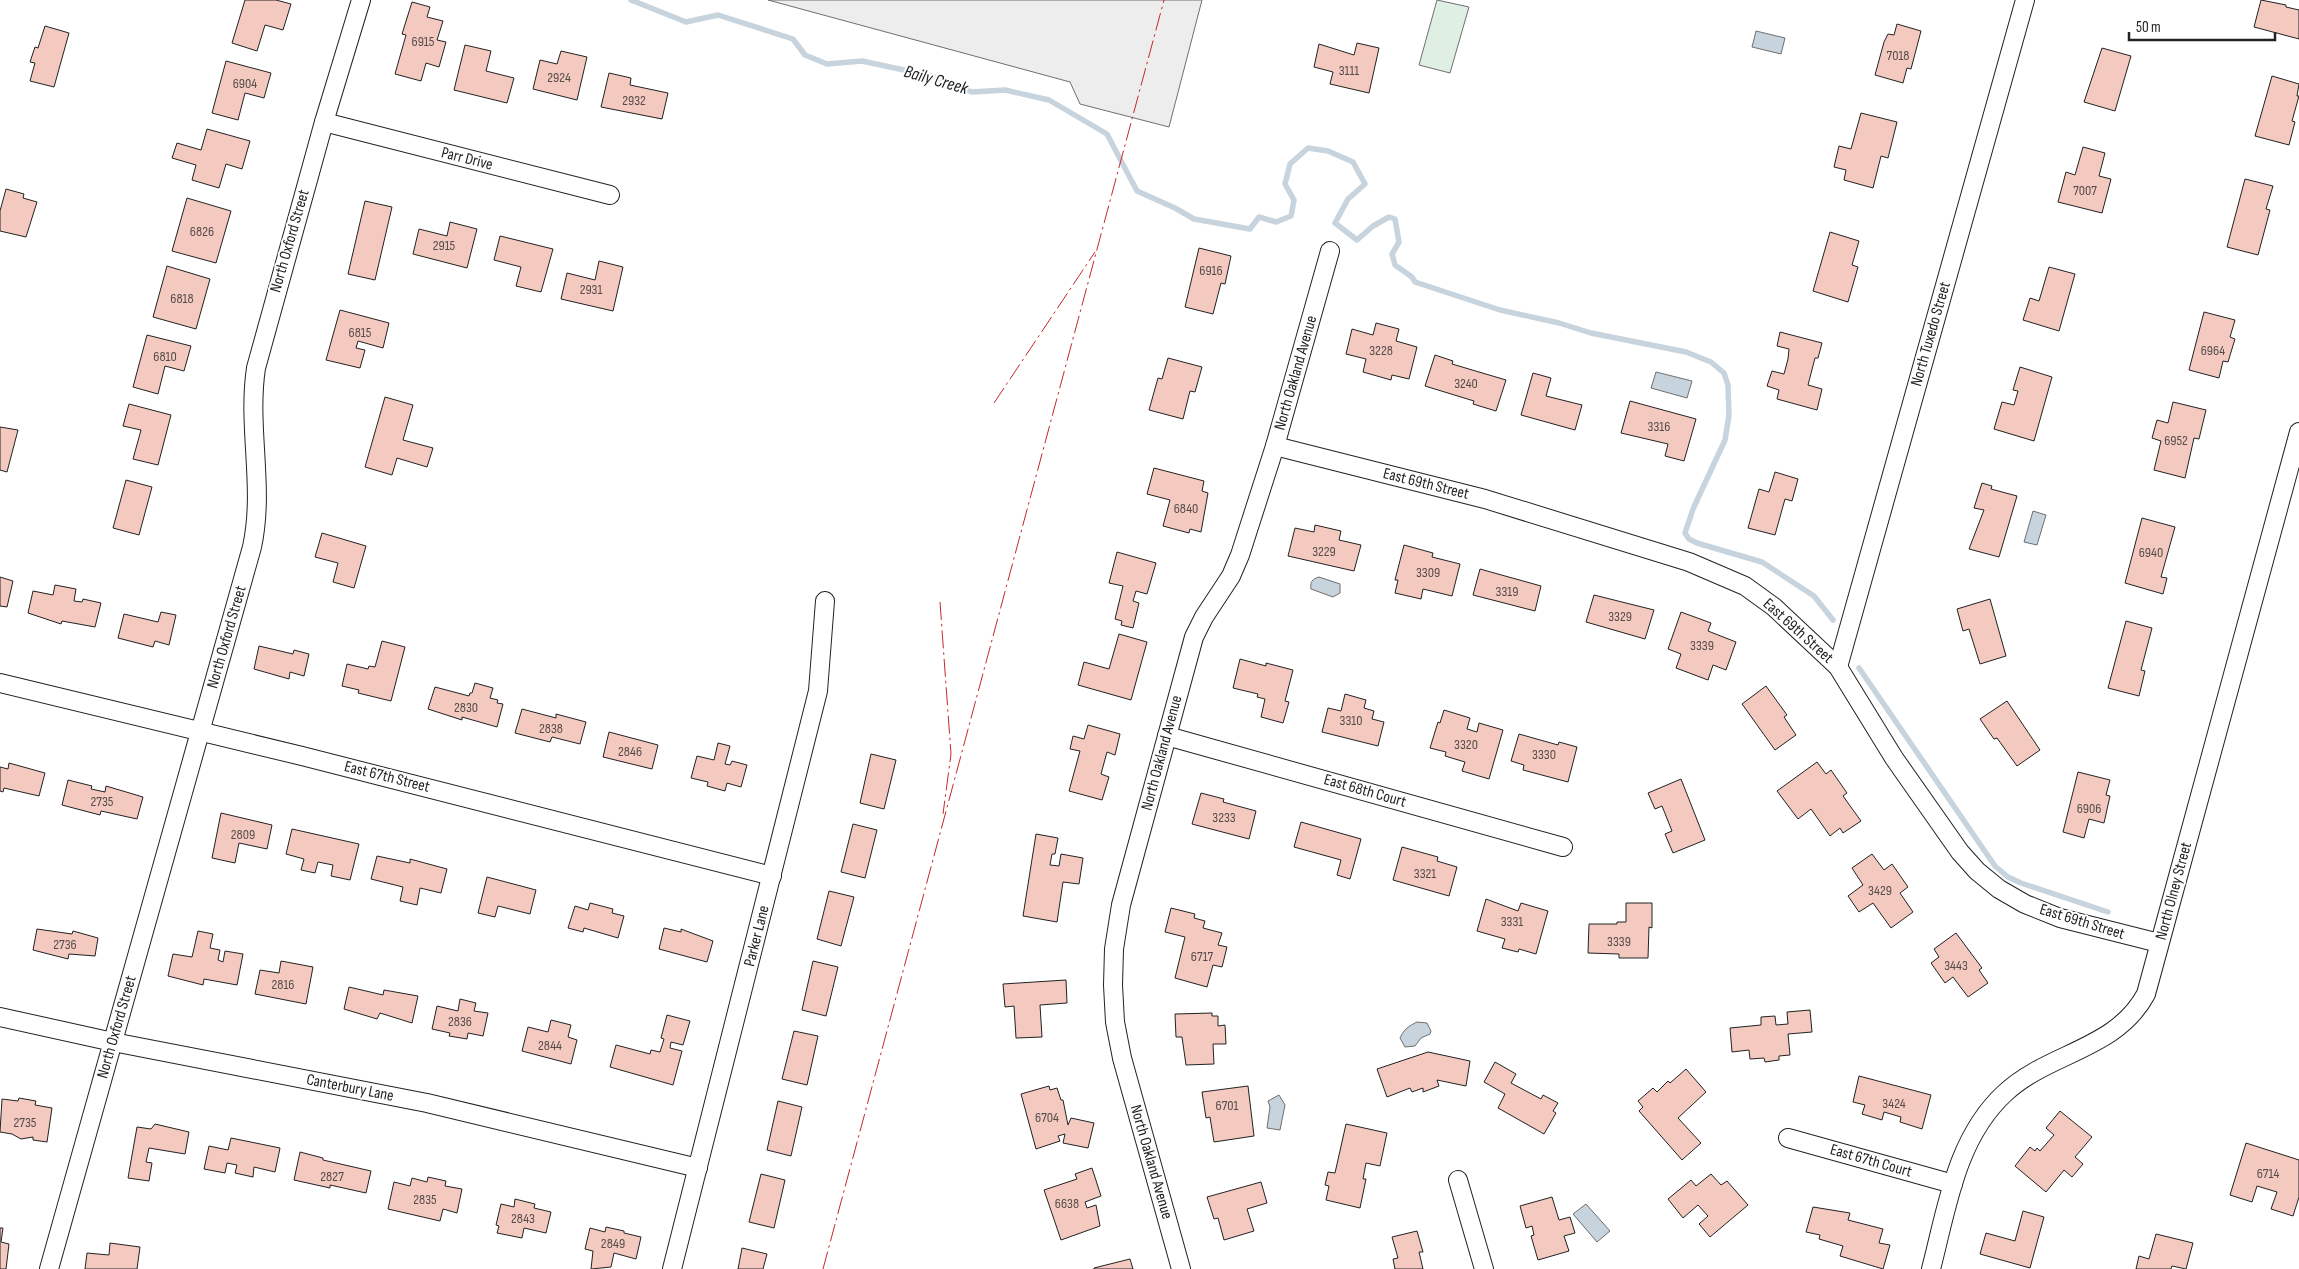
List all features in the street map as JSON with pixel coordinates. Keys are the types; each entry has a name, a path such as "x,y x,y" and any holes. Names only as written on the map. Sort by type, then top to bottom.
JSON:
{"street":[{"name":"North Oxford Street","path":"48,1269 256,530 258,492 252,427 252,398 256,368 324,122 361,0"},
{"name":"North Tuxedo Street","path":"1838,667 2025,0"},
{"name":"Parr Drive","path":"324,122 610,196"},
{"name":"North Oakland Avenue","path":"1181,1269 1122,1058 1115,1022 1114,949 1121,905 1194,637 1204,617 1236,566 1275,446 1330,251"},
{"name":"North Olney Street","path":"1930,1269 1963,1153 1976,1128 2004,1093 2028,1077 2112,1033 2134,1013 2149,987 2299,432"},
{"name":"East 69th Street","path":"1275,446 1485,499 1689,562 1744,586 1774,607 1838,667 1894,758 1960,852 1977,871 1999,889 2034,908 2060,918 2160,943"},
{"name":"Parker Lane","path":"672,1269 818,691 825,601"},
{"name":"East 67th Street","path":"0,683 302,756 772,876"},
{"name":"East 68th Court","path":"1167,736 1563,847"},
{"name":"Canterbury Lane","path":"0,1017 113,1042 427,1103 698,1168"},
{"name":"East 67th Court","path":"1788,1138 1953,1184"},
{"path":"1458,1180 1484,1269"}],"green space":[{"path":"1437,0 1469,7 1450,73 1419,65"}],"shaded area":[{"path":"768,0 1202,0 1169,127 1080,104 1070,82"},
{"path":"1756,31 1785,38 1781,54 1752,47"},
{"path":"1656,372 1692,381 1687,398 1651,388"},
{"path":"2033,511 2046,515 2037,545 2024,542"},
{"path":"1319,577 1340,584 1340,593 1333,597 1311,589 1312,581"},
{"path":"1417,1022 1427,1023 1431,1031 1430,1034 1421,1038 1415,1046 1405,1047 1400,1038 1407,1028"},
{"path":"1279,1095 1285,1105 1280,1130 1267,1128 1270,1107 1268,1101"},
{"path":"1586,1204 1610,1231 1597,1242 1573,1214"}],"building":[{"path":"245,0 276,0 291,4 283,30 265,25 257,51 232,43"},
{"path":"2261,0 2286,5 2286,7 2299,10 2299,39 2254,27"},
{"path":"412,2 430,7 427,17 443,21 437,40 446,42 439,67 426,63 421,81 395,74 406,35 402,34"},
{"path":"1897,24 1921,31 1911,69 1907,68 1903,83 1875,75 1884,42 1888,34 1894,35"},
{"path":"45,26 69,33 54,87 30,81 35,63 30,62 35,47 38,48"},
{"path":"1357,43 1379,48 1369,93 1330,84 1333,72 1314,67 1319,44 1354,55"},
{"path":"465,45 491,51 486,71 514,78 507,103 454,90"},
{"path":"2102,48 2131,56 2115,111 2084,102"},
{"path":"561,51 587,57 577,100 533,89 540,60 557,64"},
{"path":"226,61 271,73 264,98 245,93 238,120 212,113"},
{"path":"609,73 631,78 630,85 668,93 662,119 601,107"},
{"path":"2272,76 2299,84 2297,96 2299,96 2292,121 2295,122 2289,145 2255,136"},
{"path":"1861,113 1897,122 1888,158 1881,156 1873,188 1844,180 1846,170 1834,167 1839,146 1851,149"},
{"path":"207,129 250,141 242,169 226,164 219,188 192,180 196,165 172,158 177,143 201,150"},
{"path":"2083,147 2105,153 2099,176 2111,179 2102,213 2058,202 2066,172 2075,175"},
{"path":"2245,179 2273,186 2266,209 2270,210 2258,255 2227,247"},
{"path":"6,189 24,194 23,198 37,202 26,237 0,231 0,211"},
{"path":"187,198 231,211 216,263 172,251"},
{"path":"365,201 392,207 375,280 348,274"},
{"path":"450,222 477,229 467,268 413,254 419,229 447,236"},
{"path":"1830,232 1859,241 1852,265 1858,267 1848,302 1813,291"},
{"path":"500,236 553,249 541,292 516,286 521,267 494,260"},
{"path":"1199,248 1231,256 1225,284 1221,283 1213,314 1185,307"},
{"path":"599,261 623,267 613,311 561,299 567,273 595,280"},
{"path":"167,266 210,279 196,329 153,317"},
{"path":"2049,267 2075,274 2059,331 2023,320 2030,298 2039,301"},
{"path":"340,310 389,323 383,348 358,341 356,348 365,350 360,368 326,360"},
{"path":"2204,312 2235,320 2230,337 2235,339 2228,362 2223,361 2219,378 2189,370"},
{"path":"1376,323 1399,329 1396,341 1417,347 1409,379 1392,375 1391,380 1363,372 1366,359 1346,354 1352,329 1373,335"},
{"path":"1780,332 1822,343 1818,358 1815,358 1808,385 1822,389 1817,410 1777,399 1779,390 1767,386 1772,371 1784,374 1788,359 1789,349 1777,346"},
{"path":"147,335 191,346 184,371 165,366 158,394 133,387"},
{"path":"1435,355 1453,361 1452,364 1506,380 1496,411 1473,404 1474,401 1425,386"},
{"path":"1168,358 1202,367 1195,392 1190,391 1183,419 1149,410 1158,378 1162,379"},
{"path":"2020,367 2052,377 2034,441 1994,429 2002,402 2014,405 2018,391 2013,390"},
{"path":"1533,373 1551,378 1546,396 1582,405 1575,430 1521,415"},
{"path":"385,397 413,405 403,440 433,448 427,467 397,458 392,475 365,467"},
{"path":"1630,401 1696,419 1684,461 1665,456 1668,444 1621,433"},
{"path":"2173,402 2206,410 2199,439 2194,438 2185,478 2154,470 2161,441 2152,438 2157,420 2168,423"},
{"path":"129,404 171,415 158,465 133,459 141,430 123,426"},
{"path":"0,427 18,430 7,472 0,470"},
{"path":"1154,468 1204,481 1202,491 1208,493 1201,532 1190,529 1189,533 1163,526 1170,500 1147,494"},
{"path":"1775,472 1798,479 1792,501 1785,499 1775,535 1748,528 1759,489 1769,492"},
{"path":"126,480 152,487 139,535 113,528"},
{"path":"1982,483 1992,486 1991,489 2017,496 1999,557 1969,549 1984,510 1974,508"},
{"path":"2142,518 2175,527 2161,577 2167,578 2163,594 2125,583"},
{"path":"1315,525 1341,531 1339,540 1361,545 1354,571 1288,556 1295,528 1314,532"},
{"path":"322,533 366,546 354,588 333,582 338,563 315,557"},
{"path":"1404,545 1433,553 1432,557 1460,564 1452,596 1423,589 1421,599 1395,593 1398,580 1395,580"},
{"path":"1117,552 1156,563 1147,594 1136,591 1133,601 1139,603 1133,628 1121,625 1122,621 1115,619 1123,586 1109,583"},
{"path":"1480,569 1541,586 1535,611 1473,595"},
{"path":"0,577 13,581 7,607 0,606"},
{"path":"55,585 76,589 74,601 82,602 83,599 101,603 95,627 62,621 61,624 28,613 33,591 53,595"},
{"path":"1594,595 1654,610 1645,639 1586,622"},
{"path":"1990,599 2006,656 1980,664 1969,629 1963,631 1957,609"},
{"path":"161,612 176,615 169,645 155,641 153,647 118,638 124,614 158,622"},
{"path":"1681,612 1711,623 1708,631 1736,642 1726,670 1713,665 1708,680 1676,668 1681,654 1668,649"},
{"path":"2126,621 2152,628 2141,670 2145,671 2139,696 2108,688"},
{"path":"1119,634 1147,642 1131,700 1078,685 1084,662 1109,669"},
{"path":"382,641 405,647 391,701 358,693 359,690 342,686 347,664 368,669 369,666 375,667"},
{"path":"259,646 293,654 294,650 309,654 304,676 290,672 289,679 254,669"},
{"path":"1240,659 1266,666 1266,663 1293,670 1285,701 1289,702 1283,723 1261,717 1265,699 1257,697 1258,694 1233,688"},
{"path":"475,683 493,688 490,698 498,700 497,703 503,704 497,727 462,717 462,720 428,709 435,687 469,696"},
{"path":"1766,686 1787,715 1784,717 1796,735 1775,750 1742,704"},
{"path":"1345,694 1366,700 1364,708 1374,711 1372,719 1384,722 1378,746 1322,732 1328,708 1341,711"},
{"path":"2007,701 2040,750 2017,766 1997,738 1994,739 1980,719"},
{"path":"522,709 556,718 556,714 586,722 580,744 552,737 550,742 515,733"},
{"path":"1444,710 1470,718 1467,729 1477,732 1479,723 1503,730 1489,779 1462,771 1465,762 1445,756 1446,752 1430,748"},
{"path":"1088,725 1120,734 1115,755 1107,752 1101,774 1109,777 1102,800 1069,791 1080,751 1070,749 1073,736 1084,739"},
{"path":"609,732 658,745 652,769 603,757"},
{"path":"1519,734 1558,745 1559,742 1577,747 1568,782 1523,770 1524,765 1511,761"},
{"path":"718,743 730,746 725,764 730,765 732,761 747,765 741,787 727,783 725,791 707,786 708,782 691,778 697,756 714,760"},
{"path":"871,754 896,760 884,809 860,803"},
{"path":"1817,762 1826,774 1831,770 1847,793 1843,796 1861,821 1843,833 1840,828 1830,836 1811,809 1798,819 1777,791"},
{"path":"9,763 45,773 39,796 4,788 3,792 0,791 0,767 8,769"},
{"path":"2078,772 2110,780 2106,795 2110,796 2104,823 2089,819 2084,838 2063,832"},
{"path":"1681,779 1705,840 1673,853 1665,834 1672,831 1662,806 1655,809 1648,793"},
{"path":"68,780 92,786 91,789 105,792 106,786 143,797 137,819 101,811 100,815 62,805"},
{"path":"1201,793 1224,799 1223,802 1256,811 1249,839 1192,824"},
{"path":"221,813 272,825 267,849 239,843 235,863 212,858"},
{"path":"1301,822 1361,839 1350,879 1337,875 1341,860 1294,847"},
{"path":"853,824 877,830 865,878 841,872"},
{"path":"292,829 359,844 350,880 331,876 333,865 318,862 315,873 301,870 304,859 286,854"},
{"path":"1036,834 1058,838 1055,854 1052,854 1050,865 1059,866 1061,854 1083,858 1079,884 1063,882 1057,922 1023,916"},
{"path":"1402,847 1438,857 1437,861 1457,867 1449,896 1393,880"},
{"path":"1872,854 1884,870 1892,864 1908,887 1900,893 1913,912 1891,928 1873,903 1859,912 1848,896 1863,885 1852,868"},
{"path":"377,856 410,863 410,859 447,869 441,893 420,888 417,905 400,901 403,887 371,879"},
{"path":"487,877 536,890 530,914 498,906 495,917 478,913"},
{"path":"829,891 854,897 841,946 817,939"},
{"path":"1486,899 1518,911 1521,903 1548,911 1536,954 1519,949 1518,952 1502,948 1505,939 1477,931"},
{"path":"590,903 613,909 612,913 624,916 618,938 584,928 583,932 568,928 575,906 588,910"},
{"path":"1626,903 1652,903 1652,928 1649,927 1648,958 1619,958 1619,954 1588,953 1589,924 1617,924 1617,922 1626,922"},
{"path":"1171,908 1195,914 1194,918 1205,921 1203,928 1222,933 1218,945 1227,947 1222,967 1213,965 1207,987 1175,978 1185,937 1165,932"},
{"path":"664,928 681,932 681,929 713,941 707,962 659,949"},
{"path":"37,929 72,934 73,931 98,938 95,956 69,954 68,959 33,950"},
{"path":"198,931 213,934 210,948 220,950 218,960 223,962 225,951 243,954 237,985 204,979 203,985 168,976 173,954 192,957"},
{"path":"1956,933 1982,968 1979,970 1988,983 1968,997 1953,977 1945,983 1931,963 1939,957 1934,949"},
{"path":"281,961 313,967 306,1004 255,994 260,970 279,973"},
{"path":"813,961 838,967 826,1016 802,1010"},
{"path":"1066,980 1067,1003 1040,1005 1042,1037 1016,1038 1014,1006 1005,1007 1003,984"},
{"path":"349,987 383,995 384,990 418,996 412,1023 380,1013 377,1019 344,1009"},
{"path":"460,999 476,1003 474,1011 488,1013 483,1036 468,1033 467,1039 449,1036 450,1033 432,1029 437,1006 458,1011"},
{"path":"1810,1010 1812,1032 1788,1034 1790,1055 1779,1056 1779,1060 1765,1062 1764,1058 1750,1059 1749,1050 1732,1052 1730,1028 1761,1025 1761,1017 1775,1016 1776,1025 1788,1024 1787,1012"},
{"path":"1212,1013 1212,1016 1218,1016 1218,1026 1225,1025 1226,1044 1213,1044 1214,1064 1186,1065 1182,1037 1176,1037 1175,1014"},
{"path":"667,1015 690,1021 683,1045 671,1042 670,1048 682,1051 673,1085 610,1067 616,1045 650,1054 651,1050 660,1052 664,1039 661,1038"},
{"path":"551,1020 571,1025 568,1037 577,1040 571,1064 522,1051 528,1027 548,1032"},
{"path":"794,1031 818,1036 807,1085 782,1079"},
{"path":"1428,1052 1470,1061 1466,1086 1437,1080 1439,1086 1423,1092 1423,1088 1412,1092 1410,1088 1387,1097 1377,1069"},
{"path":"1495,1062 1516,1074 1511,1083 1541,1099 1543,1095 1558,1103 1553,1111 1556,1113 1544,1134 1498,1108 1505,1094 1484,1082"},
{"path":"1686,1069 1706,1092 1678,1118 1701,1143 1682,1160 1639,1111 1643,1107 1638,1101 1653,1088 1657,1092 1668,1081 1670,1083"},
{"path":"1859,1076 1931,1095 1922,1129 1900,1122 1901,1117 1884,1112 1882,1120 1862,1114 1865,1105 1853,1102"},
{"path":"1049,1086 1050,1090 1057,1088 1061,1100 1063,1100 1068,1125 1071,1118 1094,1123 1088,1148 1063,1143 1065,1134 1058,1136 1060,1141 1036,1149 1021,1094"},
{"path":"1248,1086 1254,1136 1214,1142 1210,1117 1206,1118 1202,1092"},
{"path":"19,1098 36,1101 35,1105 52,1108 47,1142 33,1140 33,1137 21,1139 12,1134 0,1132 2,1099 18,1101"},
{"path":"778,1101 802,1107 791,1156 767,1150"},
{"path":"2060,1111 2092,1137 2075,1157 2083,1164 2072,1177 2064,1170 2046,1192 2015,1166 2030,1147 2035,1151 2037,1148 2040,1151 2054,1135 2046,1128"},
{"path":"155,1124 189,1132 185,1154 149,1148 146,1162 152,1163 149,1181 128,1178 137,1127 151,1129"},
{"path":"1346,1124 1387,1133 1380,1166 1366,1163 1363,1179 1366,1179 1360,1208 1326,1200 1329,1186 1325,1185 1328,1172 1335,1173"},
{"path":"231,1138 280,1148 275,1172 254,1167 253,1177 235,1173 237,1165 227,1163 225,1173 204,1169 209,1146 228,1150"},
{"path":"2246,1143 2299,1160 2299,1197 2293,1216 2271,1209 2277,1192 2257,1186 2252,1202 2230,1195"},
{"path":"300,1152 323,1158 323,1160 371,1171 366,1193 294,1180"},
{"path":"1092,1168 1101,1196 1085,1202 1087,1208 1096,1205 1100,1226 1061,1240 1044,1190 1077,1179 1075,1174"},
{"path":"761,1174 785,1180 774,1228 749,1222"},
{"path":"1711,1174 1721,1185 1727,1181 1748,1205 1710,1237 1699,1224 1708,1216 1698,1205 1683,1218 1668,1199 1691,1180 1696,1186"},
{"path":"428,1177 446,1181 445,1186 462,1189 457,1213 443,1209 440,1221 388,1209 394,1182 410,1186 412,1178 427,1182"},
{"path":"1261,1182 1267,1203 1247,1209 1254,1231 1224,1240 1218,1218 1214,1219 1207,1197"},
{"path":"1552,1197 1559,1220 1570,1217 1575,1233 1564,1236 1569,1251 1538,1260 1531,1236 1534,1235 1532,1226 1526,1228 1520,1206"},
{"path":"515,1199 535,1204 534,1208 551,1212 546,1233 524,1228 522,1238 497,1233 499,1226 496,1225 501,1204 514,1207"},
{"path":"1813,1207 1850,1213 1848,1220 1883,1229 1879,1243 1890,1245 1883,1269 1840,1256 1843,1246 1819,1239 1820,1235 1806,1232"},
{"path":"2023,1211 2044,1217 2030,1268 1980,1254 1986,1233 2015,1241"},
{"path":"606,1227 641,1237 636,1259 614,1253 611,1267 591,1269 593,1251 585,1249 590,1228 605,1232"},
{"path":"0,1228 3,1228 1,1242 9,1244 6,1269 0,1269"},
{"path":"1417,1231 1423,1252 1419,1252 1423,1269 1395,1269 1393,1259 1398,1258 1392,1237"},
{"path":"2156,1234 2193,1243 2186,1269 2172,1266 2171,1269 2136,1269 2139,1256 2149,1259"},
{"path":"110,1243 140,1247 137,1269 85,1269 87,1253 109,1255"},
{"path":"742,1248 767,1254 763,1269 738,1269"},
{"path":"1130,1259 1133,1269 1094,1269 1094,1268"}],"waterway":[{"name":"Baily Creek","path":"631,0 686,22 718,15 793,39 805,55 827,64 862,61 932,76 972,92 1005,90 1049,100 1107,134 1137,191 1194,219 1250,229 1259,217 1276,222 1291,216 1294,200 1285,184 1290,164 1308,148 1328,151 1353,162 1365,184 1348,199 1335,223 1357,240 1373,226 1389,217 1395,219 1399,242 1392,254 1395,265 1412,277 1415,282 1500,310 1559,323 1591,333 1686,352 1711,362 1724,373 1728,385 1729,415 1725,440 1693,509 1685,533 1689,539 1697,543 1762,562 1814,596 1833,620"},
{"path":"1859,668 1995,866 2008,877 2021,883 2108,912"}],"power":[{"path":"823,1269 1164,0"},
{"path":"994,403 1095,252"},
{"path":"940,602 951,754 943,814"}]}
